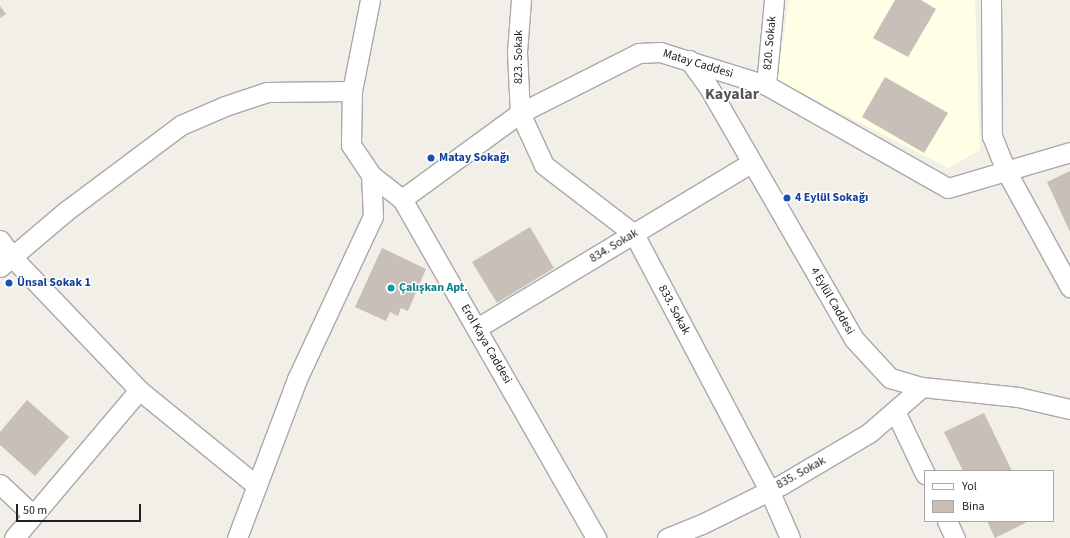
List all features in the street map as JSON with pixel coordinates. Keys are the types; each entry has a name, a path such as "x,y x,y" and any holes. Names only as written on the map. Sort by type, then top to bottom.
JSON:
{"street":[{"name":"Erol Kaya Caddesi","path":"370,0 352,90 351,145 371,175 402,199 596,538"},
{"name":"823. Sokak","path":"520,113 517,52 521,0"},
{"name":"820. Sokak","path":"766,85 774,0"},
{"path":"991,0 992,136 1005,169 1070,287"},
{"name":"Matay Caddesi","path":"402,199 520,113 639,53 660,52 766,85 948,188 1005,169 1070,152"},
{"name":"4 Eylül Caddesi","path":"689,60 708,86 751,163 854,339 890,378 922,387 1018,397 1070,408"},
{"path":"6,262 66,211 181,125 225,106 267,92 352,90"},
{"name":"833. Sokak","path":"520,113 544,165 634,234 769,490 790,538"},
{"name":"834. Sokak","path":"477,328 751,163"},
{"path":"240,537 257,486 298,379 373,216 371,175"},
{"path":"0,240 6,262 139,390 257,486"},
{"name":"835. Sokak","path":"667,538 702,524 769,490 869,433 922,387"},
{"path":"14,538 139,390"},
{"path":"895,411 924,472"},
{"path":"0,484 33,515"},
{"path":"947,522 955,538"}],"shaded area":[{"path":"789,0 975,0 980,150 948,168 777,80"}],"building":[{"path":"895,0 921,0 936,9 908,57 873,38"},
{"path":"0,6 6,14 0,18"},
{"path":"885,77 948,113 924,153 862,117"},
{"path":"1070,171 1070,232 1047,182"},
{"path":"530,227 554,268 497,303 472,262"},
{"name":"Çalışkan Apt.","path":"382,248 426,269 408,311 401,308 398,316 390,312 386,321 355,307"},
{"path":"27,400 69,437 35,476 0,445 0,432"},
{"path":"984,413 1012,470 963,470 944,432"},
{"path":"987,522 1027,522 995,538"}],"place":[{"name":"Matay Sokağı","path":"431,158"},
{"name":"4 Eylül Sokağı","path":"787,198"},
{"name":"Ünsal Sokak 1","path":"9,283"},
{"name":"Çalışkan Apt.","path":"391,288"}],"district":[{"name":"Kayalar","path":"732,94"}]}
